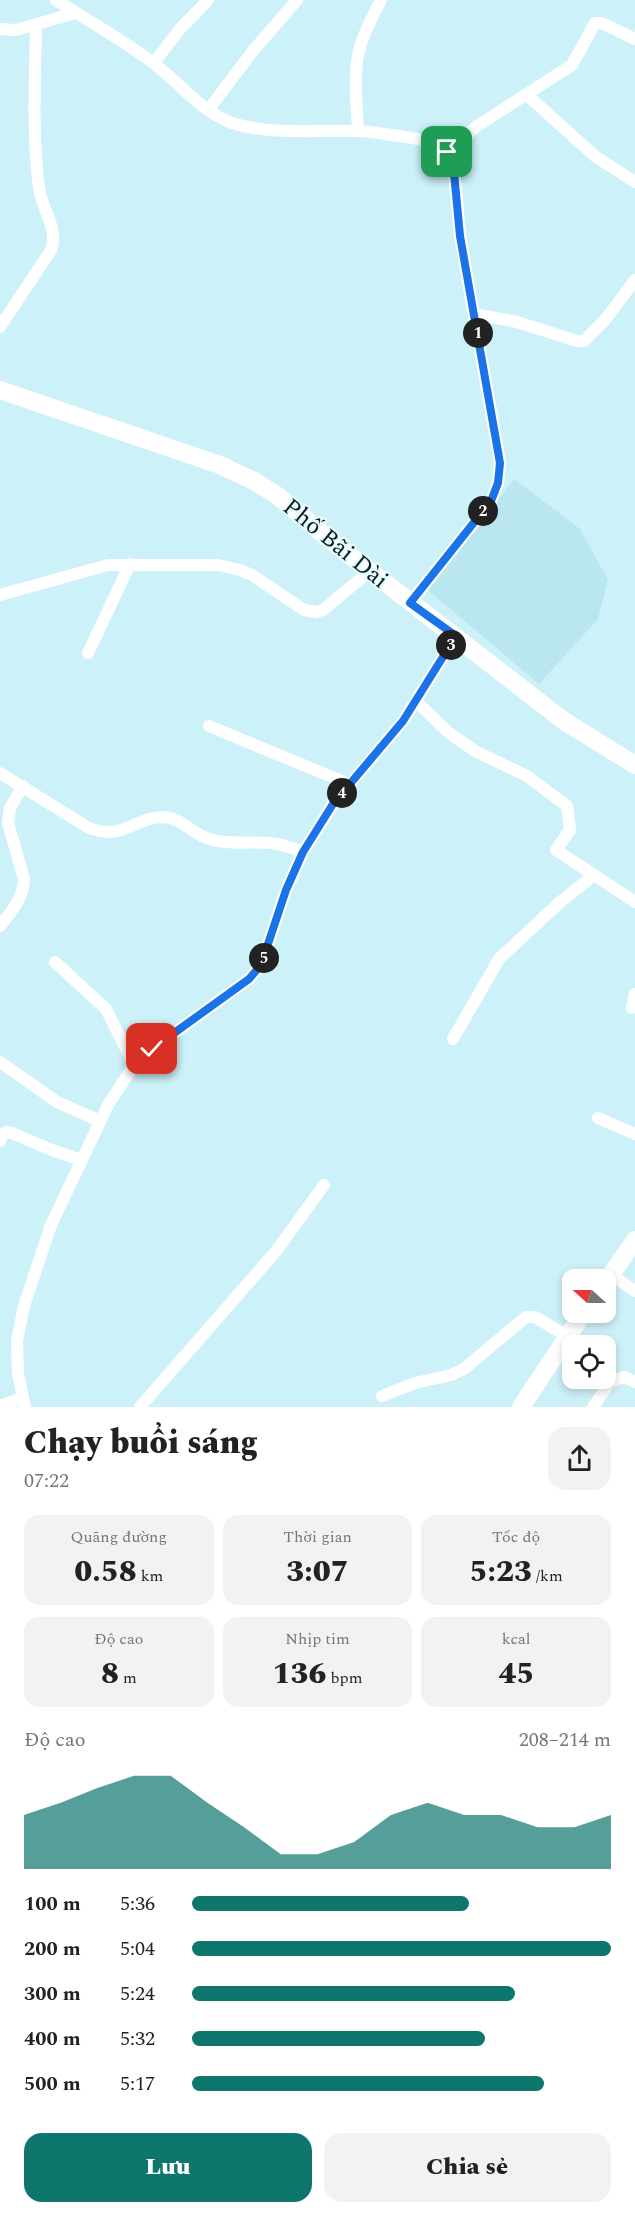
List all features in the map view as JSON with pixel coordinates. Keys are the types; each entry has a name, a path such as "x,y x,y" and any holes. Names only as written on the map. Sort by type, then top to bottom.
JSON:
{"street":[{"path":"56,0 154,63 222,119 250,127 300,131 358,131 420,140 432,143 447,152 454,173 460,236 500,463 498,483 491,501 410,603"},
{"path":"154,63 179,30 208,0"},
{"path":"209,110 252,52 297,0"},
{"path":"358,131 356,78 359,51 381,0"},
{"path":"0,28 16,30 36,26 75,13"},
{"path":"447,152 477,126 572,64 595,23 602,23 635,39"},
{"path":"0,327 51,250 55,239 40,196 34,153 36,26"},
{"path":"527,95 596,157 635,182"},
{"path":"474,314 517,322 577,341 584,341 605,320 635,280"},
{"name":"Phố Bãi Dài","path":"0,390 238,473 278,496 410,603 564,721 635,765"},
{"path":"0,595 97,567 130,564 218,565 252,575 304,610 316,612 323,610 370,571"},
{"path":"88,654 130,564"},
{"path":"0,1406 24,1402 18,1374 17,1341 24,1306 51,1225 100,1121 134,1065 152,1049 249,979 261,965 286,890 303,852 333,804 417,702 456,636"},
{"path":"417,702 449,733 475,751 527,776 567,806 570,830 556,850 635,902"},
{"path":"209,726 349,784"},
{"path":"0,773 89,828 98,831 116,832 162,817 171,818 197,834 218,842 279,844 303,852"},
{"path":"0,926 19,901 24,886 8,823 10,808 23,786"},
{"path":"453,1039 499,959 594,874"},
{"path":"55,962 106,1009 134,1065"},
{"path":"632,1008 635,994"},
{"path":"0,1062 57,1102 100,1121"},
{"path":"598,1118 635,1134"},
{"path":"0,1141 2,1135 7,1132 12,1133 81,1160"},
{"path":"140,1407 277,1250 324,1185"},
{"path":"614,1269 635,1240"},
{"path":"616,1282 635,1291"},
{"path":"382,1396 415,1383 451,1375 464,1369 526,1317 535,1317 565,1335"},
{"path":"521,1407 562,1344"},
{"path":"593,1407 610,1383 624,1377 635,1382"}],"shaded area":[{"path":"514,479 580,529 608,580 598,619 539,684 428,590"}],"route":[{"path":"152,1049 249,979 261,965 286,890 303,852 333,804 417,702 456,636 410,603 491,501 498,483 500,463 460,236 454,173 447,152"}]}
